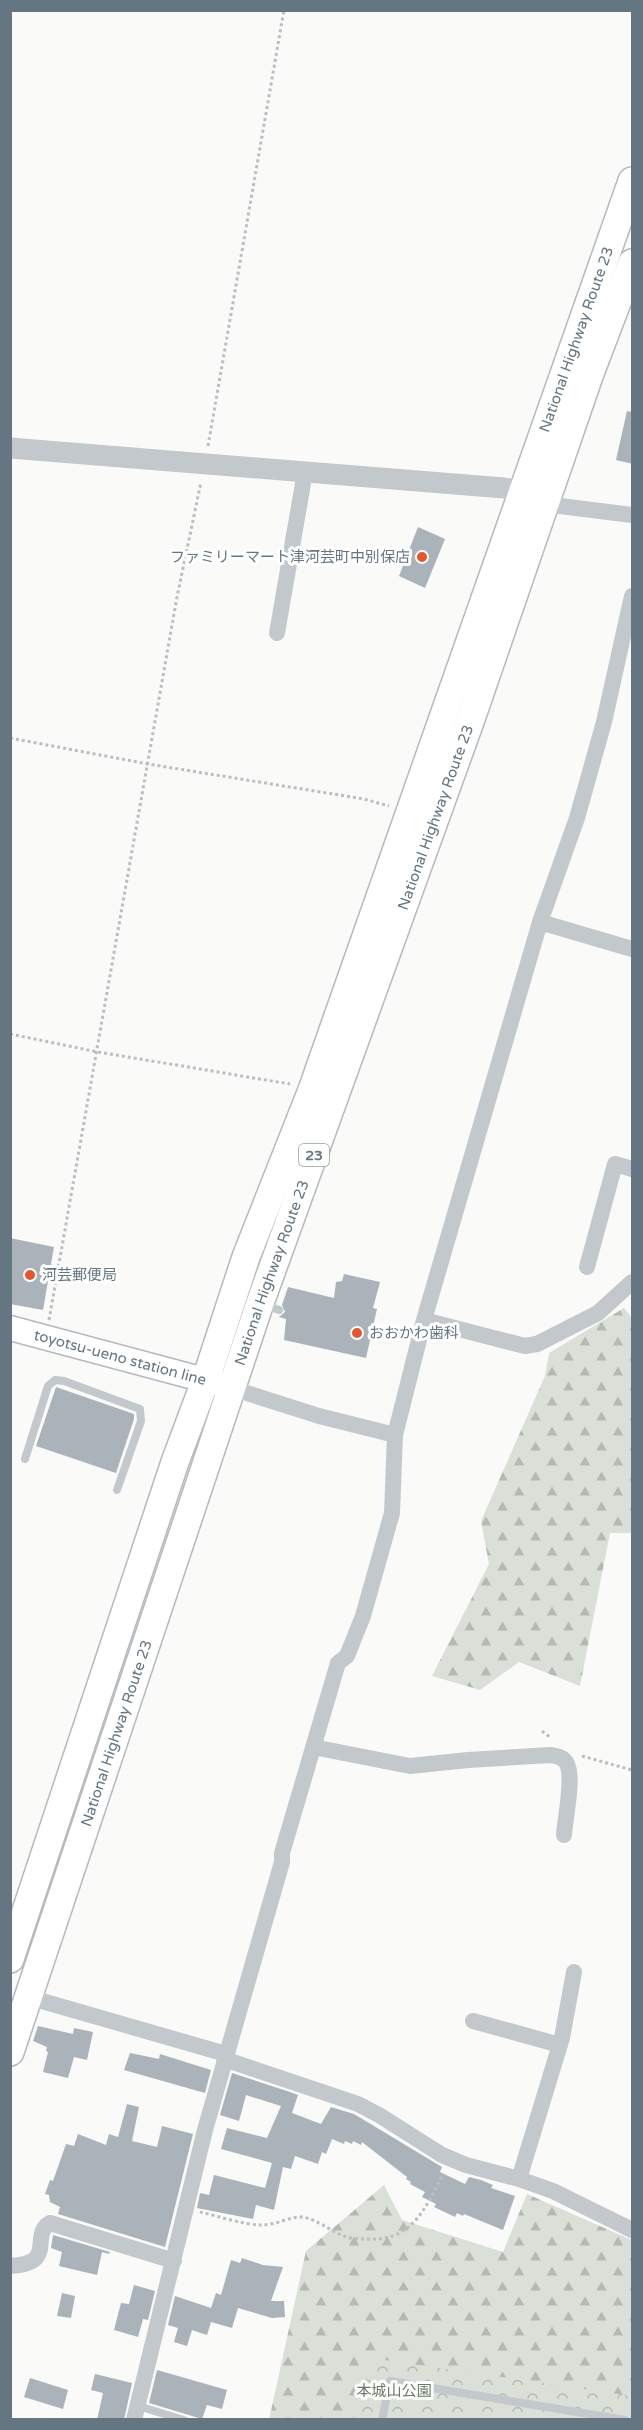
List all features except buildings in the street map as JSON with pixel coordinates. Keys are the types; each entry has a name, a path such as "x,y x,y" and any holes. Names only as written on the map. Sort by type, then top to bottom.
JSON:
{"highway":[{"name":"National Highway Route 23","path":"10,1959 175,1462 218,1383 269,1306 471,719 534,498 633,181"},
{"name":"National Highway Route 23","path":"10,2052 218,1383 246,1257 313,1088 410,812 534,498 589,376 633,263"}],"main road":[{"name":"toyotsu-ueno station line","path":"10,1328 218,1383"}],"street":[{"path":"10,448 305,472 534,498 633,515"},
{"path":"277,633 305,472"},
{"path":"136,2413 225,2056 338,1663 347,1656 363,1616 392,1513 395,1435 424,1320 540,922 586,786 604,722 633,596"},
{"path":"540,922 633,949"},
{"path":"587,1267 615,1164 633,1168"},
{"path":"424,1320 525,1346 537,1344 598,1313 633,1282"},
{"path":"218,1383 320,1416 395,1435"},
{"path":"313,1747 410,1767 468,1760 551,1755 560,1757 568,1764 569,1775 564,1835"},
{"path":"519,2179 560,2045 574,1972"},
{"path":"28,1997 225,2056 358,2104 451,2159 558,2193 633,2230"},
{"path":"473,2021 560,2045"},
{"path":"10,2266 25,2264 35,2259 40,2251 44,2228 50,2223 174,2261"}],"lane":[{"path":"25,1460 48,1386 55,1380 64,1381 140,1409 141,1422 117,1490"},
{"path":"382,2420 390,2381 625,2420"},
{"path":"136,2413 184,2420"}],"path":[{"path":"50,1338 49,1324 177,597 204,465 284,10"},
{"path":"10,738 148,764 364,798 410,812"},
{"path":"10,1034 98,1052 313,1088"},
{"path":"542,1731 557,1743"},
{"path":"574,1753 633,1770"},
{"path":"186,2209 260,2225 279,2224 300,2217 312,2220 345,2237 370,2240 392,2238 417,2220 428,2205 451,2159"}],"green space":[{"path":"624,1308 632,1318 632,1533 610,1533 580,1686 519,1662 480,1690 432,1676 489,1564 481,1521 545,1376 549,1353"},
{"path":"384,2185 402,2220 503,2252 527,2194 632,2240 632,2419 269,2420 306,2251"},
{"name":"本城山公園","path":"371,2358 632,2396 632,2419 358,2420"}],"place":[{"name":"ファミリーマート津河芸町中別保店","path":"422,557"},
{"name":"河芸郵便局","path":"30,1275"},
{"name":"おおかわ歯科","path":"357,1333"}]}
